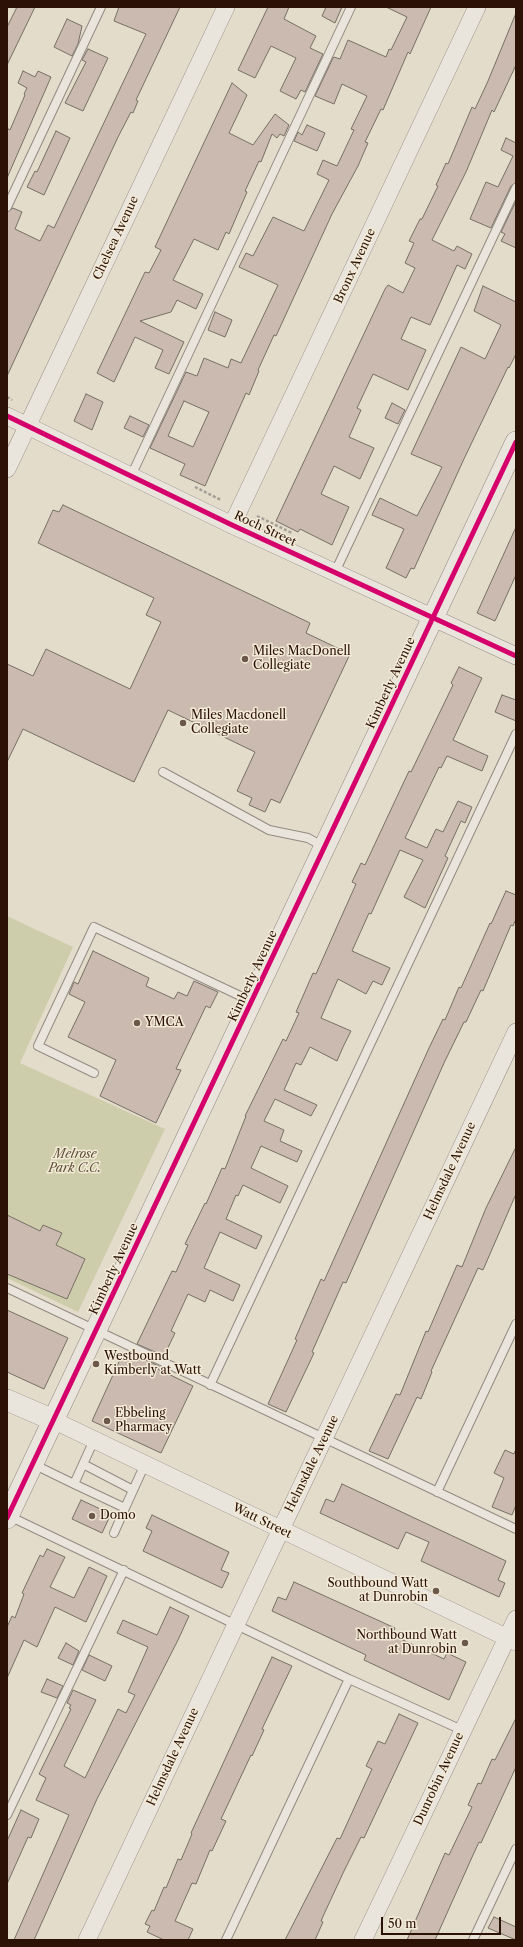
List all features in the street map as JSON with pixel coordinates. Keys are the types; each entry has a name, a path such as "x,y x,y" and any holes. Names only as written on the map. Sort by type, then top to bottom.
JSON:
{"street":[{"name":"Chelsea Avenue","path":"7,469 226,7"},
{"name":"Bronx Avenue","path":"232,525 477,7"},
{"name":"Roch Street","path":"7,416 232,525 516,656"},
{"name":"Kimberly Avenue","path":"8,1517 516,442"},
{"name":"Helmsdale Avenue","path":"87,1940 516,1032"},
{"name":"Watt Street","path":"7,1400 53,1420 512,1640"},
{"name":"Dunrobin Avenue","path":"362,1940 462,1730 512,1640 516,1619"}],"lane":[{"path":"7,207 101,7"},
{"path":"130,476 351,7"},
{"path":"335,572 516,188"},
{"path":"210,1385 516,734"},
{"path":"163,772 269,830 308,838 325,847"},
{"path":"94,1073 38,1046 94,927 252,1001"},
{"path":"7,1288 516,1529"},
{"path":"437,1492 516,1324"},
{"path":"74,1484 94,1440"},
{"path":"32,1464 125,1508"},
{"path":"83,1464 133,1490"},
{"path":"114,1533 144,1464"},
{"path":"8,1517 124,1570 349,1679 462,1730"},
{"path":"7,1816 124,1570"},
{"path":"226,1940 349,1679"},
{"path":"473,1940 516,1849"}],"green space":[{"name":"Melrose Park C.C.","path":"7,916 73,947 20,1063 165,1129 78,1312 7,1278"}],"building":[{"path":"17,7 35,7 7,65 7,27"},
{"path":"119,7 180,7 136,100 138,101 133,113 131,112 118,137 7,376 7,212 13,208 22,212 15,229 40,241 48,225 54,228 146,34 114,21"},
{"path":"268,7 289,7 284,19 316,36 310,48 323,54 305,92 301,90 296,99 280,91 296,58 271,46 255,78 238,70"},
{"path":"326,7 342,7 335,23 322,16"},
{"path":"386,7 431,7 410,54 408,52 383,110 381,109 365,142 368,143 358,166 332,214 276,336 274,335 258,370 259,371 249,395 246,393 205,486 180,475 185,464 150,448 186,372 197,376 204,358 228,368 231,359 241,363 278,285 239,267 246,253 253,256 273,217 304,231 329,180 317,174 323,160 337,166 354,130 351,129 367,96 342,84 334,104 315,96 333,58 340,59 348,40 386,57 407,17","holes":["184,401 209,412 193,447 168,436"]},
{"path":"516,13 516,65 494,112 492,110 466,172 432,240 454,251 457,246 472,254 465,269 457,265 430,325 411,317 401,339 426,350 408,390 373,374 357,408 361,410 349,437 374,448 360,479 334,466 321,494 349,507 332,545 300,529 298,532 276,521 385,289 388,285 403,293 415,268 405,263 414,243 409,241 420,219 422,219 438,186 436,185 446,163 448,164 472,107 475,109"},
{"path":"67,19 82,26 78,44 72,56 54,47"},
{"path":"88,49 108,58 83,111 65,103 86,62 82,60"},
{"path":"23,71 35,77 38,71 51,77 7,178 7,128 10,130 27,88 18,83"},
{"path":"232,83 247,95 229,133 253,145 275,114 289,125 284,136 280,134 277,138 272,134 261,162 259,161 245,191 247,192 229,234 226,232 218,250 194,239 173,280 203,294 196,309 177,300 171,312 140,321 184,342 169,374 155,368 163,350 135,337 114,382 97,373 145,272 149,273 161,250 155,247"},
{"path":"307,125 325,133 317,151 294,141 298,132 302,135"},
{"path":"56,131 70,138 44,195 27,187 35,171 37,172"},
{"path":"506,138 516,143 516,183 511,186 491,228 470,219 486,182 498,187 513,156 501,150"},
{"path":"516,201 516,248 501,241 505,234 501,232"},
{"path":"483,286 516,302 516,354 509,368 508,367 463,461 414,569 411,568 406,578 386,568 404,529 372,515 380,498 417,516 442,467 411,454 461,347 485,359 501,325 474,311"},
{"path":"215,312 232,320 225,337 208,330"},
{"path":"86,394 103,402 92,430 74,421"},
{"path":"392,403 405,410 398,424 385,418"},
{"path":"130,416 149,425 143,437 124,428"},
{"name":"Miles MacDonell Collegiate","path":"63,505 310,623 306,633 350,654 280,803 271,799 265,812 249,805 252,798 237,791 255,752 168,710 134,782 23,729 7,762 7,664 33,676 46,649 130,689 161,622 146,615 154,598 38,543 53,510 59,512"},
{"path":"516,527 516,575 495,621 477,613"},
{"path":"459,667 482,678 453,740 488,756 482,771 447,756 441,768 439,767 405,838 427,848 436,829 443,832 458,801 472,807 465,823 461,821 445,856 448,858 425,908 404,897 423,860 400,850 371,914 369,913 352,951 390,968 382,985 373,981 366,994 338,979 321,1018 351,1031 337,1061 310,1047 301,1065 296,1063 284,1090 317,1105 311,1116 275,1099 264,1121 284,1130 280,1141 302,1151 297,1162 261,1146 251,1168 288,1186 280,1203 243,1185 238,1196 236,1195 226,1219 262,1236 256,1249 220,1232 204,1268 240,1285 233,1301 210,1290 205,1302 188,1294 171,1331 175,1333 164,1356 137,1344 172,1271 176,1272 188,1245 185,1244 205,1203 206,1204 222,1168 225,1169 245,1116 283,1039 286,1041 299,1013 296,1012 313,973 316,974 356,884 352,882 361,863 365,865 409,771 411,772 453,685 451,683"},
{"path":"502,695 516,700 516,721 495,712"},
{"path":"506,891 516,895 516,919 513,926 511,925 483,991 481,990 444,1063 346,1283 343,1282 312,1352 314,1353 286,1412 268,1404 297,1340 295,1339 321,1279 324,1281 429,1048 443,1019 445,1020 459,987 461,988"},
{"name":"YMCA","path":"93,951 149,978 146,986 174,999 178,992 187,996 194,981 218,992 210,1008 206,1006 176,1069 181,1070 156,1123 100,1096 116,1060 68,1037 85,1002 69,994 74,982 78,984"},
{"path":"516,1147 516,1194 483,1270 478,1268 431,1371 432,1372 421,1399 417,1397 388,1459 369,1451 396,1394 400,1395 426,1331 428,1332 457,1265 462,1267 486,1208"},
{"path":"7,1215 40,1231 43,1225 62,1233 56,1245 85,1259 67,1299 7,1274"},
{"path":"7,1310 68,1338 44,1389 7,1372"},
{"path":"123,1353 131,1357 133,1354 159,1366 158,1369 193,1386 161,1453 92,1421"},
{"path":"516,1449 516,1505 512,1515 492,1507 504,1478 494,1473 505,1450 514,1454"},
{"path":"342,1484 506,1561 498,1580 505,1583 499,1597 421,1561 429,1542 406,1532 398,1549 320,1513 326,1499 334,1502"},
{"name":"Domo","path":"81,1500 111,1514 102,1533 72,1519"},
{"path":"152,1515 229,1552 221,1570 229,1573 222,1588 143,1551 152,1531 146,1528"},
{"path":"47,1549 65,1557 50,1587 74,1598 89,1567 107,1576 86,1622 55,1607 37,1647 24,1640 7,1678 7,1627 12,1616 15,1618 24,1594 22,1593 40,1555 43,1557"},
{"path":"294,1582 395,1628 392,1635 444,1659 447,1653 466,1662 449,1700 364,1660 366,1655 272,1611 278,1597 286,1600"},
{"path":"170,1607 189,1616 178,1640 97,1799 34,1940 14,1940 69,1815 36,1800 46,1778 39,1774 71,1709 69,1708 71,1705 67,1703 73,1690 96,1700 64,1766 85,1778 118,1709 126,1713 135,1695 128,1692 148,1647 117,1633 123,1620 157,1635"},
{"path":"66,1643 79,1651 73,1665 58,1658"},
{"path":"89,1655 112,1666 105,1681 82,1670"},
{"path":"272,1657 292,1666 262,1729 264,1730 252,1756 251,1755 221,1819 226,1821 212,1851 210,1850 196,1884 192,1883 175,1921 193,1929 188,1940 164,1940 147,1932 150,1926 145,1924 152,1910 154,1911 164,1887 166,1888 178,1859 181,1860 192,1834 191,1833"},
{"path":"47,1679 63,1686 57,1698 41,1692"},
{"path":"399,1714 418,1723 364,1838 361,1837 344,1871 321,1921 323,1922 315,1940 285,1940 337,1838 340,1839 372,1769 366,1766 378,1741 385,1744"},
{"path":"516,1718 516,1767 481,1843 479,1842 435,1940 407,1940 445,1853 449,1855 472,1807 468,1805 478,1783 481,1784 492,1759 495,1760"},
{"path":"21,1810 39,1819 31,1838 28,1837 7,1884 7,1841"},
{"path":"494,1917 516,1927 516,1940 488,1928"}],"cycle path":[{"path":"7,416 232,525 516,656"},
{"path":"7,1518 516,442"}],"place":[{"name":"Miles MacDonell Collegiate","path":"245,659"},
{"name":"Miles Macdonell Collegiate","path":"183,723"},
{"name":"YMCA","path":"137,1023"},
{"name":"Westbound Kimberly at Watt","path":"96,1364"},
{"name":"Ebbeling Pharmacy","path":"107,1421"},
{"name":"Domo","path":"92,1516"},
{"name":"Southbound Watt at Dunrobin","path":"436,1591"},
{"name":"Northbound Watt at Dunrobin","path":"465,1643"}]}
